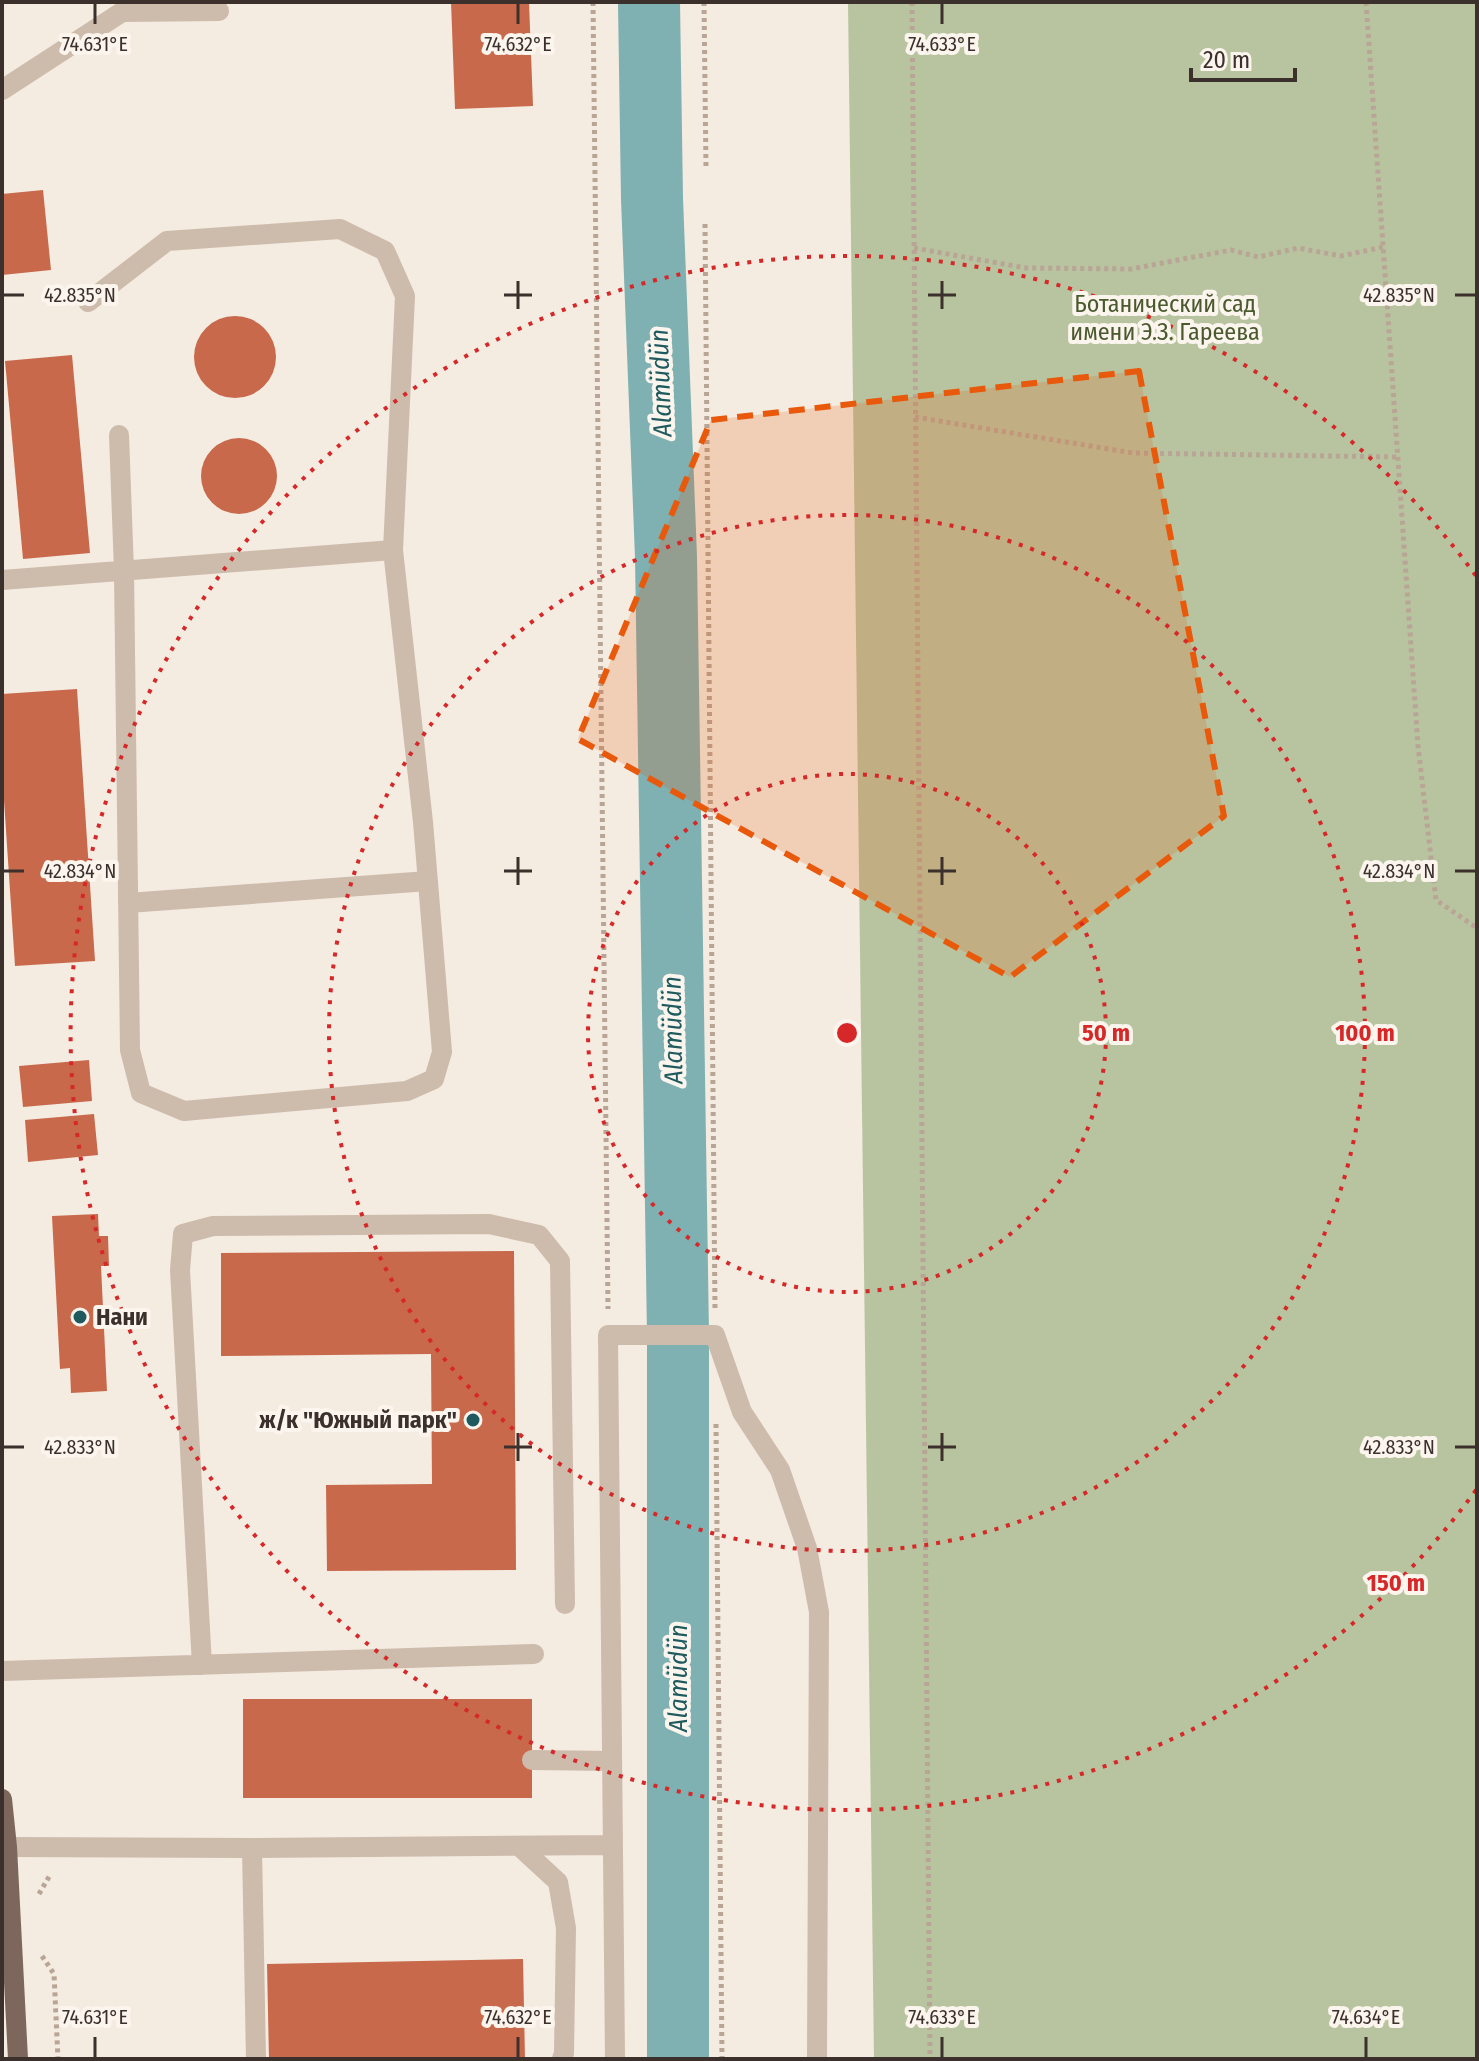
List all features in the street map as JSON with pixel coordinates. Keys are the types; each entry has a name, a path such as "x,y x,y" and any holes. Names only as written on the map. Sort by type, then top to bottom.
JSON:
{"main road":[{"path":"2,1799 18,2059"}],"street":[{"path":"2,90 121,7 219,11"},
{"path":"88,302 167,241 340,229 385,251 405,296 393,550 428,881 442,1052 434,1079 407,1091 184,1111 141,1093 130,1050 124,571 119,435"},
{"path":"2,580 393,550"},
{"path":"128,903 428,881"},
{"path":"202,1665 180,1270 183,1234 213,1226 489,1224 539,1235 560,1261 565,1604"},
{"path":"615,2059 612,1335 707,1335 742,1412 780,1470 807,1548 819,1612 817,2059"},
{"path":"2,1671 534,1654"},
{"path":"532,1760 612,1761"},
{"path":"7,1847 613,1845"},
{"path":"520,1847 558,1882 566,1928 562,2059"},
{"path":"252,1848 256,2059"}],"path":[{"path":"593,2 612,1335"},
{"path":"704,2 706,168"},
{"path":"912,2 930,2059"},
{"path":"1366,2 1418,746 1436,900 1477,928"},
{"path":"705,224 707,1335"},
{"path":"914,248 1026,268 1131,269 1231,250 1258,257 1298,248 1341,256 1383,247"},
{"path":"915,417 1133,453 1398,457"},
{"path":"716,1414 722,2059"},
{"path":"42,1956 54,1974 58,2059"}],"highlighted area":[{"path":"1139,371 1224,816 1010,977 578,739 711,420"}],"green space":[{"name":"Ботанический сад имени Э.З. Гареева","path":"848,2 1477,2 1477,2059 874,2059"}],"building":[{"path":"451,2 529,2 533,106 455,109"},
{"path":"43,190 51,270 2,275 2,194"},
{"path":"235,316 251,319 264,328 273,341 276,357 273,373 264,386 251,395 235,398 219,395 206,386 197,373 194,357 197,341 206,328 219,319"},
{"path":"72,355 90,553 23,559 5,361"},
{"path":"232,438 246,438 260,444 271,455 277,476 274,491 266,503 246,514 232,514 218,508 207,497 201,483 201,469 207,455 218,444"},
{"path":"77,689 95,961 15,966 2,770 2,694"},
{"path":"89,1060 92,1101 23,1107 19,1066"},
{"path":"94,1114 98,1155 28,1162 25,1120"},
{"name":"Нани","path":"98,1214 99,1236 108,1236 109,1266 101,1266 107,1391 71,1393 70,1368 60,1369 52,1216"},
{"name":"ж/к \"Южный парк\"","path":"514,1251 516,1570 327,1571 326,1485 432,1484 431,1354 221,1356 221,1253"},
{"path":"243,1699 532,1699 532,1798 243,1798"},
{"path":"523,1959 525,2059 269,2059 267,1964"}],"waterway":[{"name":"Alamüdün","path":"649,2 652,199 666,557 678,1335 678,2059"}],"place":[{"name":"Нани","path":"80,1317"},
{"name":"ж/к \"Южный парк\"","path":"473,1420"}]}
